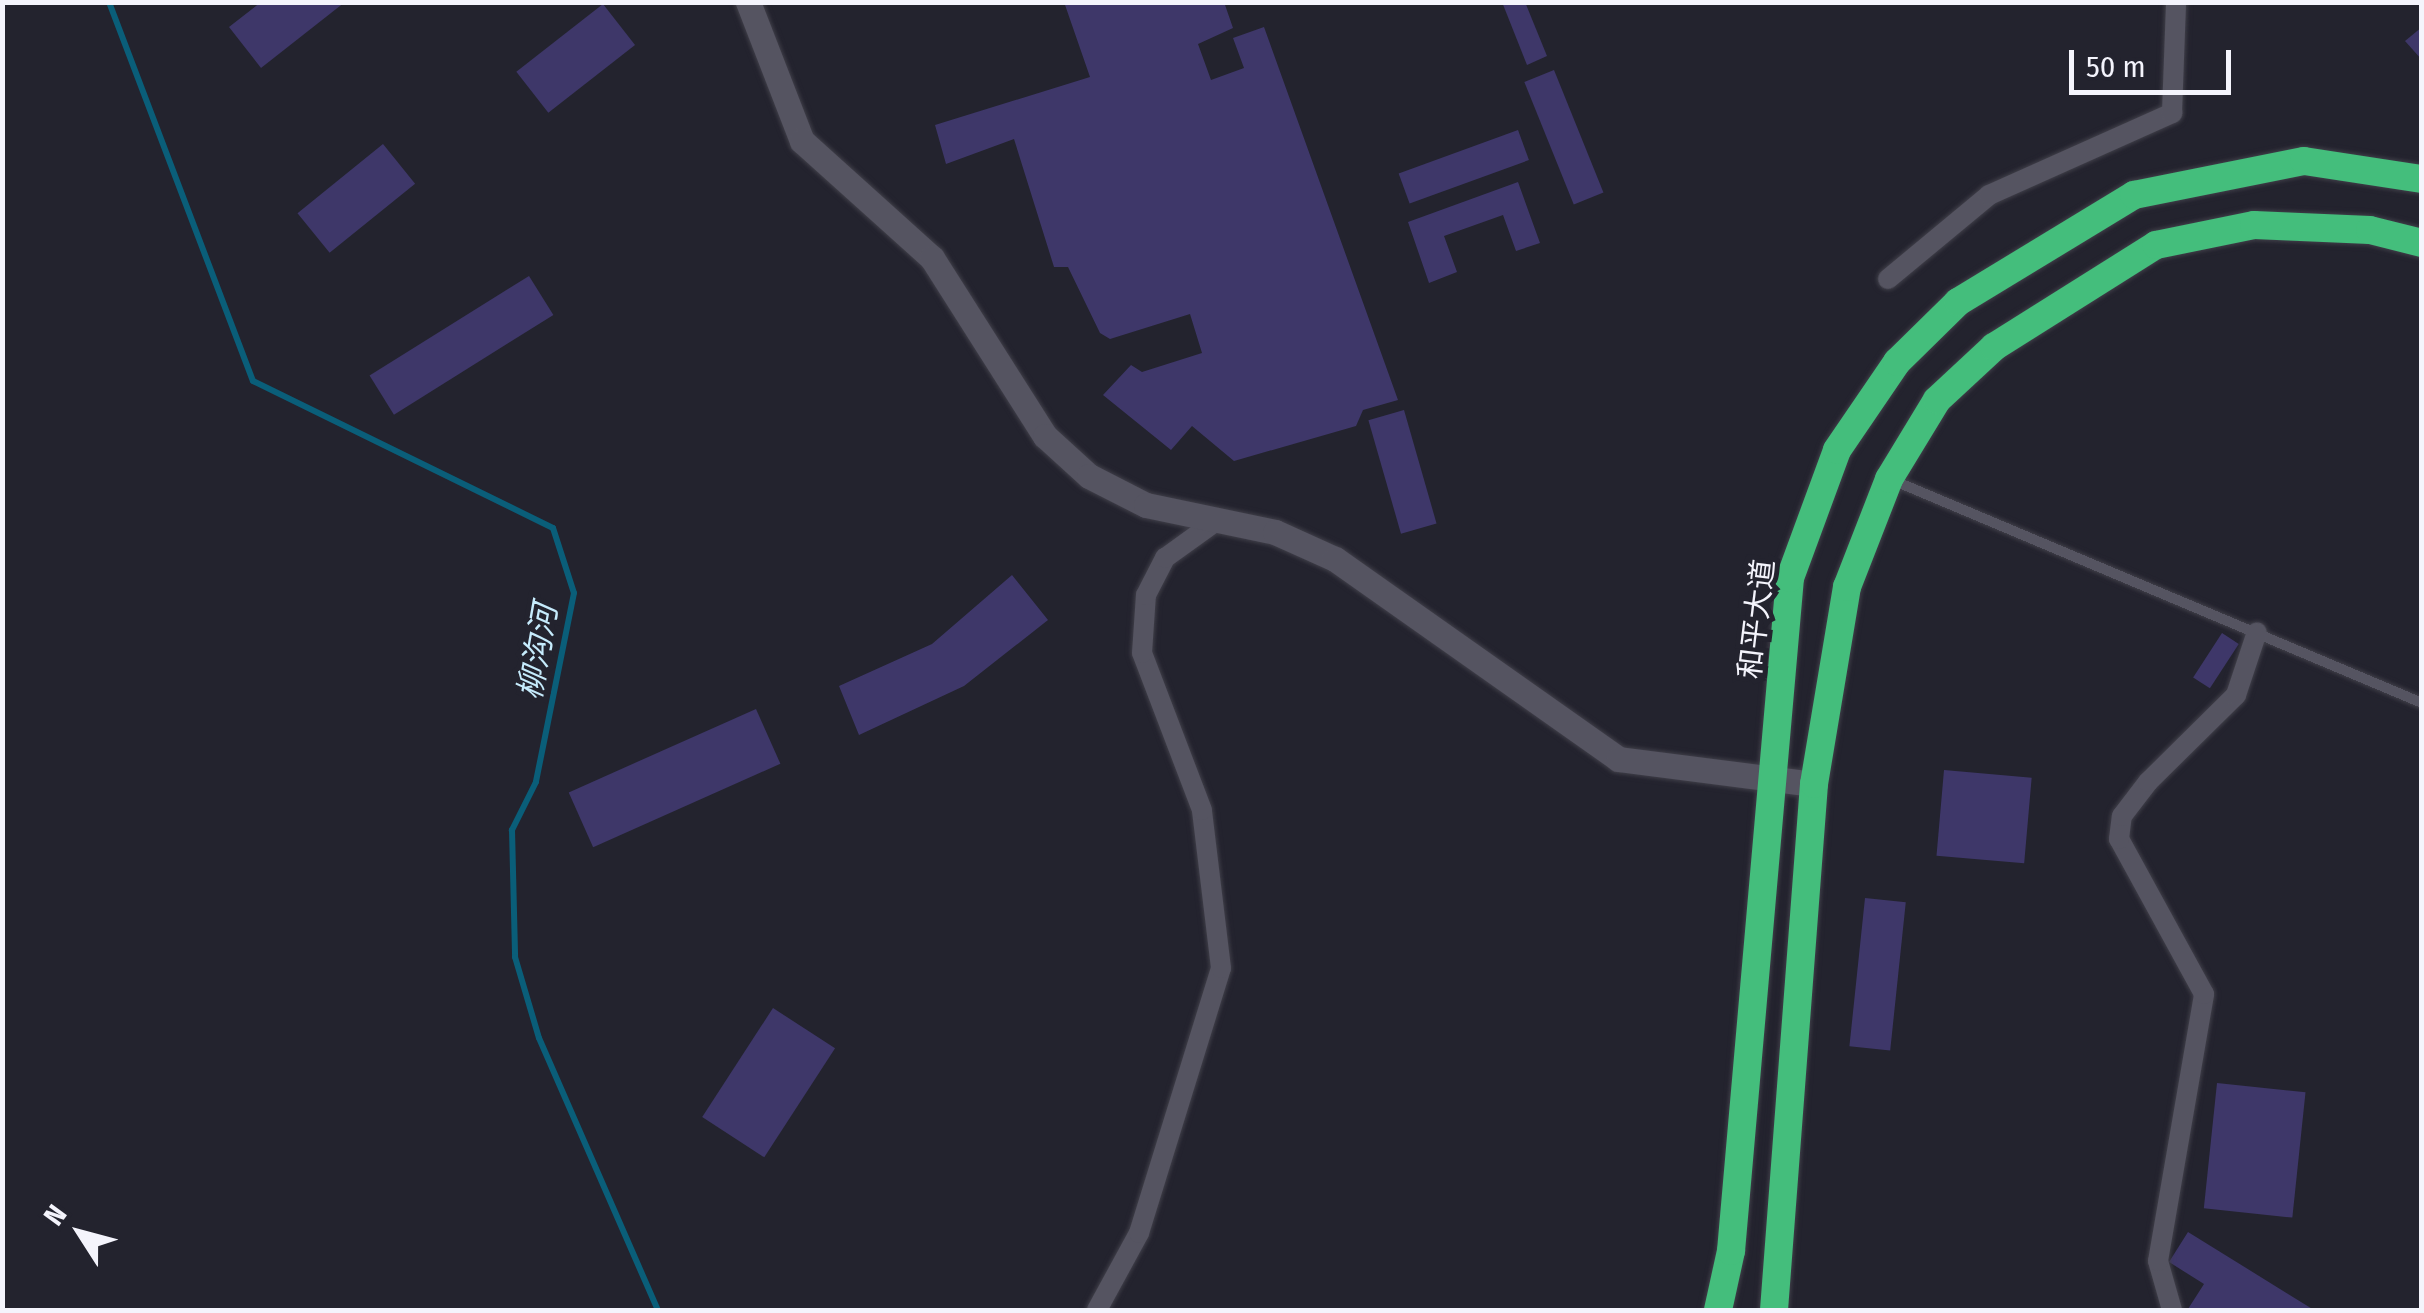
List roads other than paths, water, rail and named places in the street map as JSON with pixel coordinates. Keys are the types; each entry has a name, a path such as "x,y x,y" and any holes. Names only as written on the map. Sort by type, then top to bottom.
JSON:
{"highway":[{"name":"和平大道","path":"1718,1310 1774,781 1790,578 1810,509 1836,450 1897,362 1958,302 2134,195 2304,161 2422,178"},
{"path":"1774,1310 1814,784 1847,588 1889,479 1937,400 1994,347 2156,245 2254,225 2370,230 2422,243"}],"street":[{"path":"748,2 802,141 932,258 1045,436 1089,476 1211,524 1275,532 1335,559 1618,759 1814,784"},
{"path":"1888,279 1989,194 2172,113 2176,2"},
{"path":"1097,1310 1139,1233 1221,968 1202,810 1142,653 1146,595 1165,558 1211,524"},
{"path":"2172,1310 2158,1261 2204,994 2119,839 2122,816 2148,782 2236,696 2257,632"}],"lane":[{"path":"1889,479 2422,703"}],"waterway":[{"name":"柳沟河","path":"109,2 253,381 553,528 574,593 536,782 512,830 515,957 539,1038 658,1310"}]}
